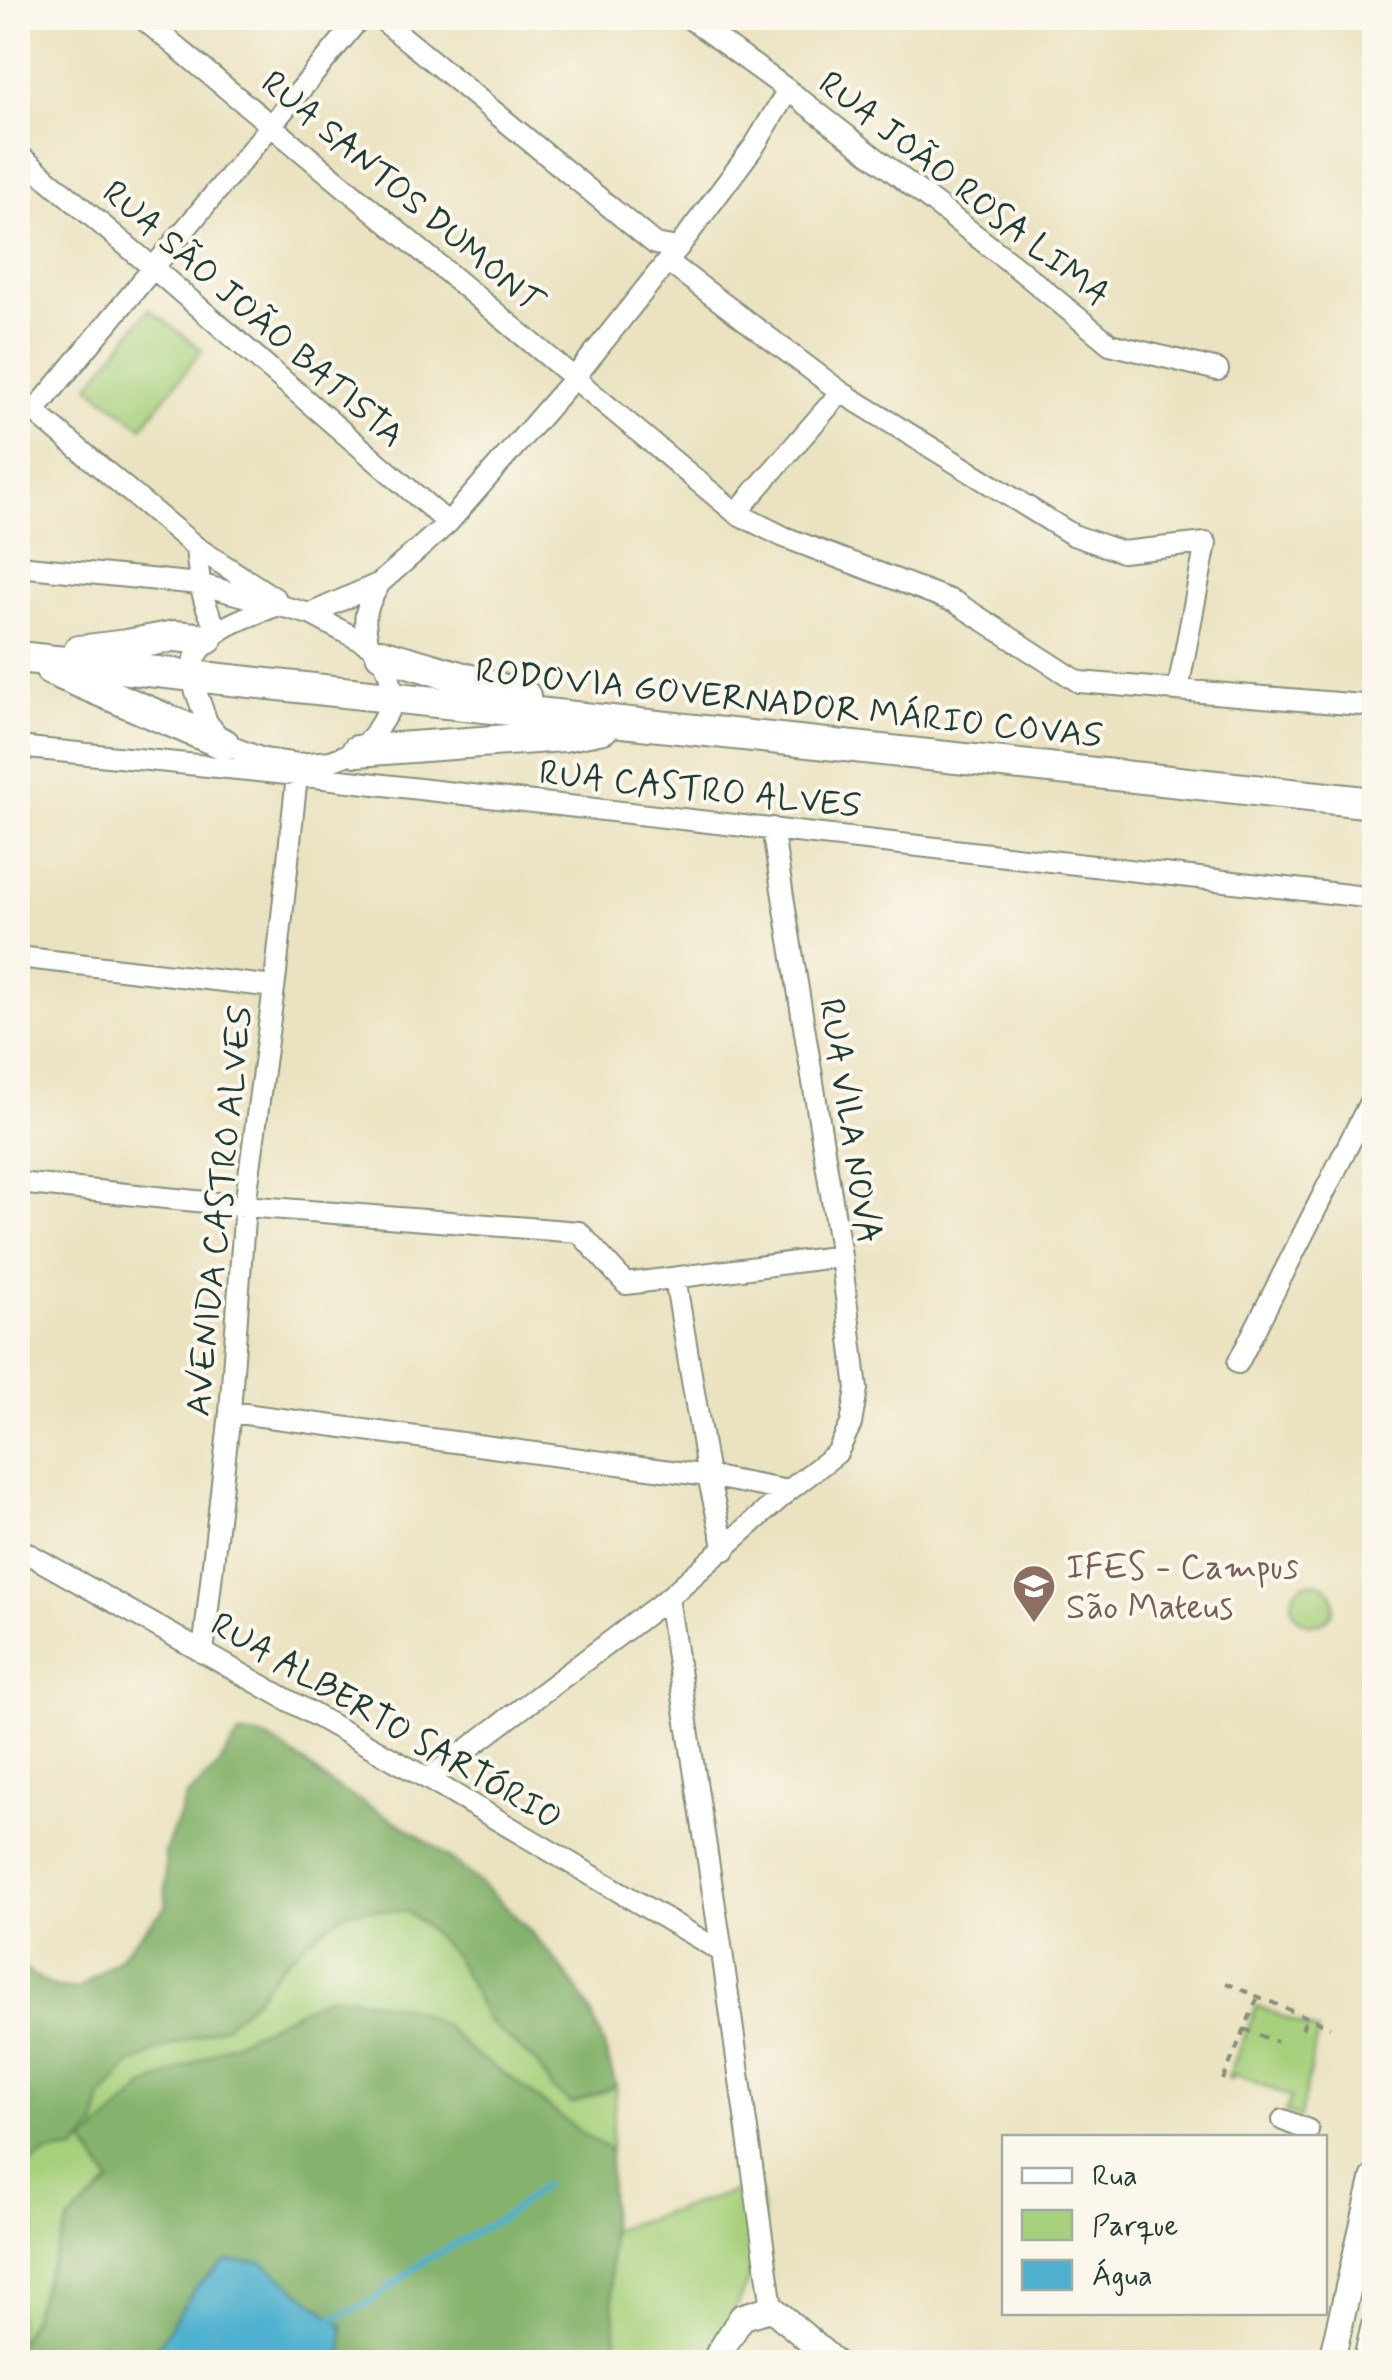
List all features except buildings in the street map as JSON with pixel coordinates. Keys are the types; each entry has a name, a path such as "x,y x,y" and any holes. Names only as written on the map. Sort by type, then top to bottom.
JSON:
{"highway":[{"path":"19,657 175,636 213,635"},
{"path":"375,650 470,682 625,721"},
{"path":"19,657 224,744"},
{"name":"RODOVIA GOVERNADOR MÁRIO COVAS","path":"19,657 1374,804"},
{"path":"356,751 563,736 625,721"}],"main road":[{"path":"1331,2362 1374,2178"},
{"path":"716,2362 742,2316 772,2308 834,2362"},
{"path":"1366,2362 1374,2327"}],"street":[{"name":"RUA SANTOS DUMONT","path":"142,18 736,513 784,536 956,602 1079,682 1374,706"},
{"path":"34,412 360,18"},
{"path":"380,18 842,392 1073,535 1122,552 1206,543 1178,689"},
{"name":"RUA JOÃO ROSA LIMA","path":"689,18 788,90 1110,344 1218,370"},
{"path":"380,583 293,610 228,624 213,635 196,658 195,689 207,722 224,744 297,769 331,762 356,751 373,736 394,697 389,674 375,650 364,616 380,583 448,523 574,376 673,255 755,145 788,90"},
{"name":"RUA SÃO JOÃO BATISTA","path":"18,154 448,523"},
{"path":"736,513 842,392"},
{"path":"18,398 196,548 293,610 375,650"},
{"path":"196,548 213,635"},
{"path":"18,566 200,584 293,610"},
{"name":"RUA CASTRO ALVES","path":"18,747 297,769 1374,898"},
{"name":"AVENIDA CASTRO ALVES","path":"203,1654 230,1412 244,1206 274,986 297,769"},
{"name":"RUA VILA NOVA","path":"772,828 841,1256 857,1389 851,1424 838,1453 788,1492"},
{"path":"18,957 274,986"},
{"path":"1238,1363 1374,1094"},
{"path":"18,1182 244,1206 580,1232 626,1284 841,1256"},
{"path":"674,1278 724,1550"},
{"path":"230,1412 708,1476 788,1492"},
{"path":"428,1779 668,1598 788,1492"},
{"name":"RUA ALBERTO SARTÓRIO","path":"18,1548 428,1779 722,1952"},
{"path":"668,1598 772,2308"},
{"path":"1282,2120 1308,2130"}],"path":[{"path":"1226,1983 1330,2027"},
{"path":"1223,2080 1258,1997"},
{"path":"1302,2029 1306,2017"},
{"path":"1244,2029 1277,2042"}],"green space":[{"path":"149,309 202,350 142,427 89,386"},
{"path":"1313,1582 1328,1588 1334,1603 1328,1618 1313,1624 1298,1618 1292,1603 1298,1588"},
{"path":"239,1735 259,1736 280,1746 331,1784 433,1846 503,1904 580,1994 597,2027 616,2086 571,2104 553,2089 537,2064 487,2020 453,1955 425,1926 408,1912 345,1912 308,1940 276,1971 255,1999 224,2026 130,2064 100,2099 97,2124 76,2150 47,2153 18,2173 18,1966 55,1988 78,1989 116,1960 166,1907 165,1852 186,1798 218,1766"},
{"path":"345,1912 408,1912 425,1926 453,1955 487,2020 537,2064 553,2088 571,2104 616,2086 610,2157 610,2150 472,2053 446,2028 330,1995 144,2087 85,2144 111,2183 70,2220 31,2320 21,2339 18,2338 18,2173 47,2153 76,2150 97,2124 100,2099 130,2064 255,1999 276,1971 308,1940"},
{"path":"331,1995 408,2007 447,2028 472,2053 610,2150 610,2273 619,2362 343,2362 343,2325 226,2261 196,2287 149,2362 18,2362 18,2338 22,2339 31,2320 70,2220 111,2183 85,2143 144,2087"},
{"path":"1257,2006 1318,2032 1300,2118 1285,2112 1291,2097 1235,2074 1228,2078"},
{"path":"759,2184 765,2243 711,2362 619,2362 610,2273 611,2230"}],"water":[{"path":"226,2261 262,2262 343,2325 343,2362 149,2362 196,2287"}],"waterway":[{"path":"327,2321 370,2302 427,2259 506,2216 545,2184"}],"place":[{"name":"IFES - Campus São Mateus","path":"1034,1624"}]}
